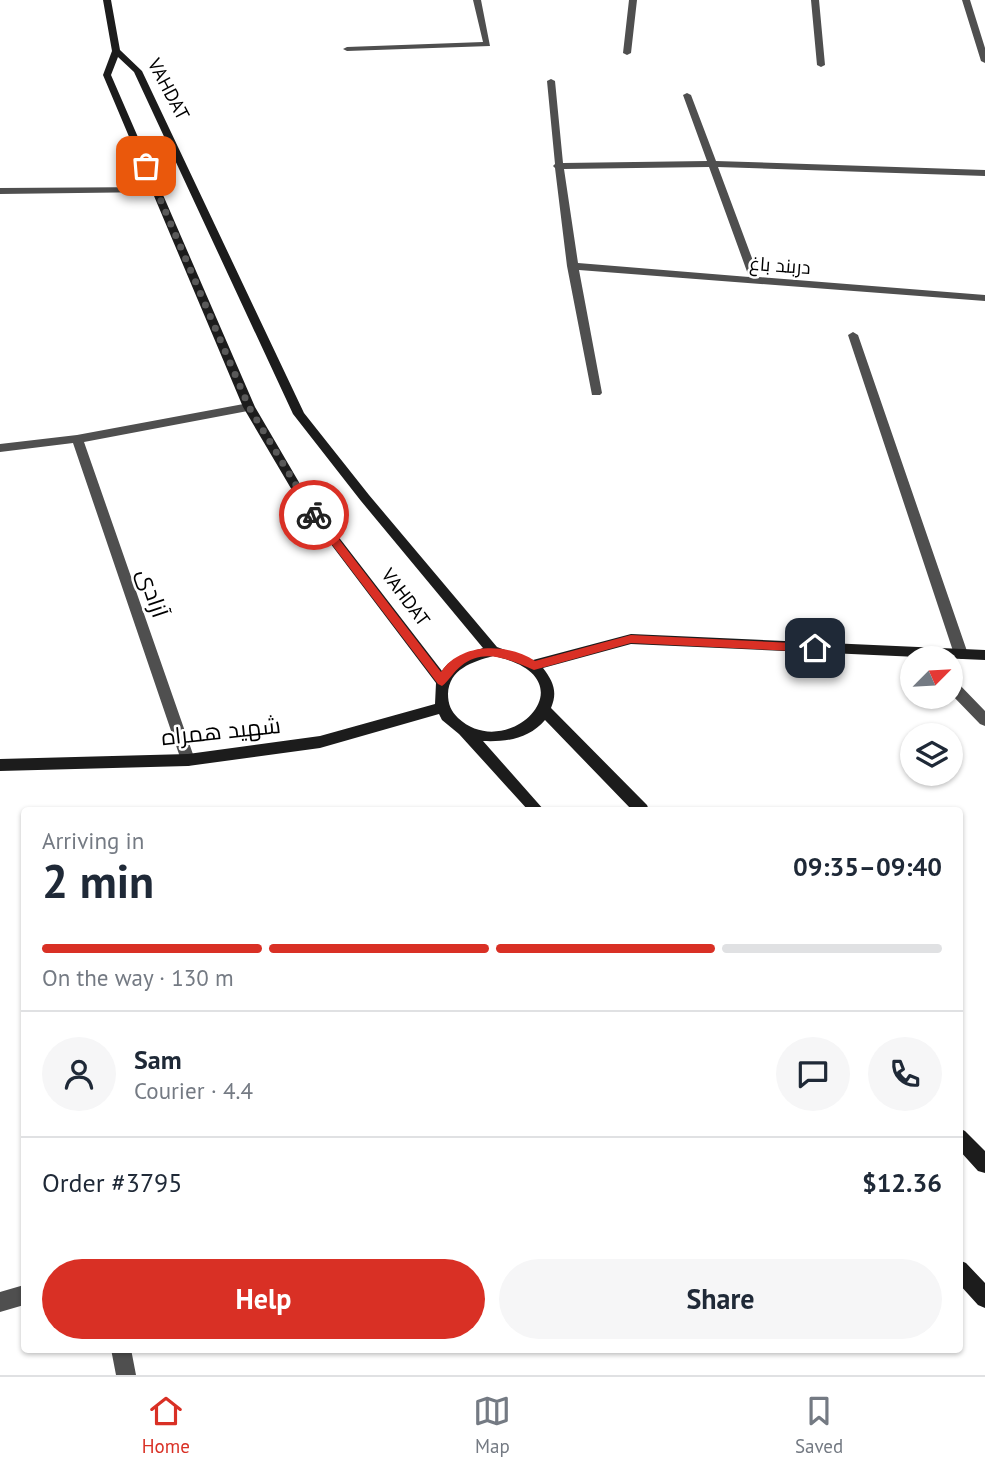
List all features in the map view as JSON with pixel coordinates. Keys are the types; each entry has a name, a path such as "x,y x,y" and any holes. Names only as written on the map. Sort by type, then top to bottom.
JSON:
{"main road":[{"path":"107,0 116,51"},
{"name":"VAHDAT","path":"442,681 303,499 249,407 107,75 116,51 138,71 299,414 365,498 494,651"},
{"path":"534,665 631,639 900,654"},
{"path":"463,730 494,737 510,735 530,725 544,710 547,686 534,665 515,655 494,651 461,659 449,669 442,681 439,695 442,708 450,720 463,730 534,807"},
{"path":"963,654 985,655"},
{"name":"شهید همراه","path":"0,765 188,760 320,742 442,708"},
{"path":"544,710 639,807"},
{"path":"963,1141 985,1164"},
{"path":"963,1274 985,1298"}],"street":[{"path":"348,49 486,44 477,0"},
{"path":"627,53 633,0"},
{"path":"815,0 821,65"},
{"path":"966,0 985,61"},
{"path":"551,81 557,166 572,266 596,393"},
{"path":"687,95 755,280"},
{"path":"557,166 712,164 985,173"},
{"path":"0,191 156,189"},
{"name":"دربند باغ","path":"572,266 985,298"},
{"path":"853,335 958,646"},
{"path":"0,448 77,439 249,407"},
{"name":"آزادی","path":"77,439 188,760"},
{"path":"963,697 985,720"},
{"path":"0,1302 21,1296"},
{"path":"122,1353 126,1375"}],"way so far":[{"path":"146,166 249,407 314,515"}],"route":[{"path":"314,515 442,681 449,669 461,659 494,651 508,653 534,665 631,639 815,648"}]}
